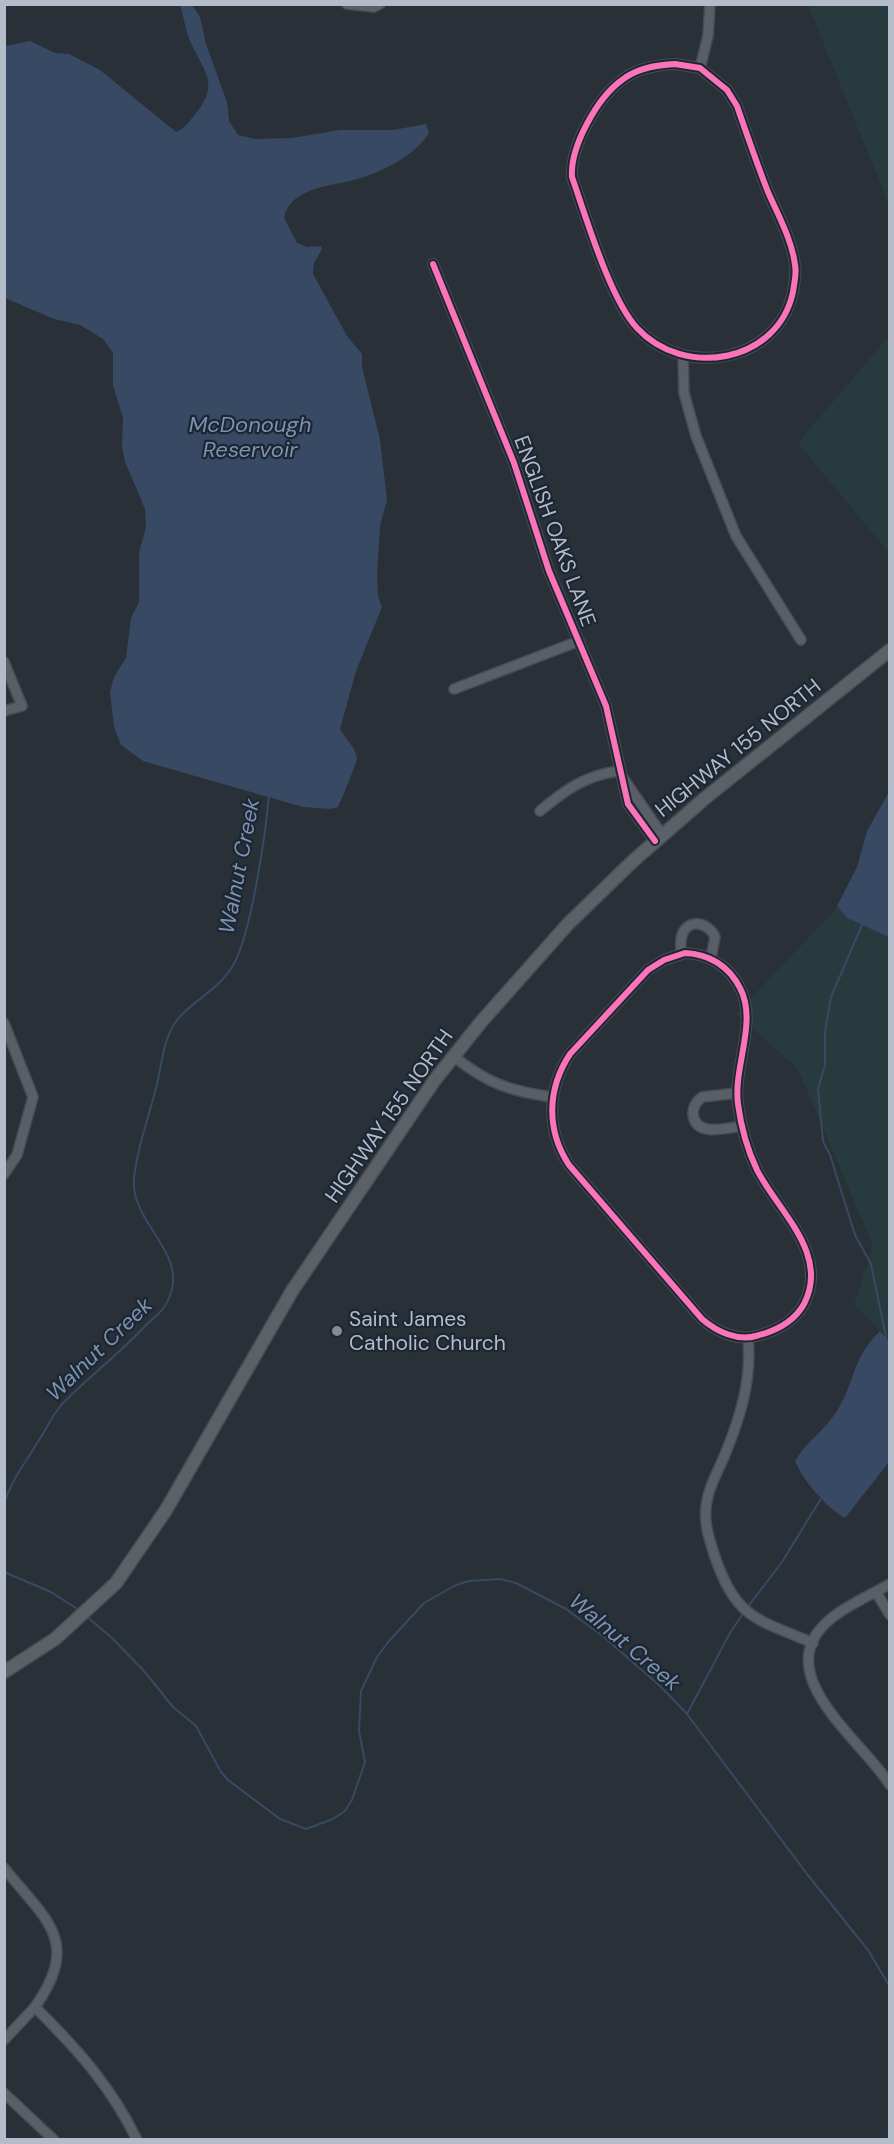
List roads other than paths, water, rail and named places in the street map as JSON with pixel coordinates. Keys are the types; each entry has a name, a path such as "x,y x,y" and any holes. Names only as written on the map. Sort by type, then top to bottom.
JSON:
{"main road":[{"name":"HIGHWAY 155 NORTH","path":"4,1672 41,1650 69,1628 116,1584 172,1500 292,1291 372,1170 453,1056 568,924 659,838 890,650"}],"street":[{"path":"347,4 374,7 380,4"},
{"path":"700,68 708,36 710,4"},
{"path":"675,64 700,68 727,90 737,106 791,246 796,277 783,319 756,345 727,356 683,356 645,336 625,311 589,225 573,177 572,165 576,147 608,93 622,80 656,65 675,64"},
{"name":"ENGLISH OAKS LANE","path":"433,264 514,463 543,556 609,715 620,771 659,838"},
{"path":"683,356 684,393 696,436 736,536 801,640"},
{"path":"454,689 579,641"},
{"path":"4,662 22,706 4,711"},
{"path":"540,810 581,781 595,775 620,771"},
{"path":"681,954 684,932 690,925 700,923 708,926 715,937 711,958"},
{"path":"691,953 711,958 730,974 745,1001 737,1093 742,1126 756,1168 802,1240 811,1269 809,1290 797,1313 780,1328 748,1338 727,1335 702,1319 569,1165 554,1132 552,1097 561,1069 576,1046 648,970 664,960 681,954 691,953"},
{"path":"4,1023 33,1097 17,1155 4,1174"},
{"path":"453,1056 477,1075 497,1085 552,1097"},
{"path":"737,1093 702,1097 694,1107 693,1115 698,1124 706,1130 742,1126"},
{"path":"748,1338 749,1371 745,1397 735,1430 709,1493 706,1508 707,1531 725,1584 736,1601 753,1616 813,1643"},
{"path":"890,1584 829,1620 813,1643 808,1666 814,1689 890,1785"},
{"path":"876,1592 890,1615"},
{"path":"4,1868 43,1916 55,1935 58,1949 58,1964 54,1976 35,2007 4,2040"},
{"path":"35,2007 95,2070 115,2098 137,2139"},
{"path":"4,2093 54,2139"}],"water":[{"name":"McDonough Reservoir","path":"180,5 192,5 200,17 206,44 227,102 229,121 238,135 255,139 292,138 340,130 393,130 426,124 429,133 408,155 380,171 304,193 288,207 284,218 297,243 307,247 321,246 322,249 314,263 313,274 347,336 362,354 362,367 380,440 387,500 380,526 377,574 378,596 382,607 356,671 340,729 357,758 338,807 330,809 303,807 143,761 121,745 114,727 110,692 114,677 126,658 131,618 139,602 139,553 146,527 145,509 125,462 122,447 123,418 113,385 113,353 103,339 80,325 54,319 5,298 5,46 30,41 55,53 69,54 100,70 176,132 186,126 202,106 208,87 208,79 188,36"},
{"path":"889,792 889,937 847,918 837,906 857,867 867,831"},
{"path":"880,1331 889,1341 889,1462 845,1518 816,1493 795,1461 837,1411 864,1351"}],"waterway":[{"name":"Walnut Creek","path":"4,1503 15,1478 60,1407 128,1344 159,1313 169,1298 173,1282 172,1268 167,1254 137,1201 134,1186 136,1163 172,1027 183,1013 226,975 239,953 256,883 269,794"},
{"path":"862,925 831,997 825,1032 825,1065 818,1089 823,1141 830,1155 855,1235 871,1264 886,1337"},
{"path":"747,1608 782,1562 822,1497"},
{"name":"Walnut Creek","path":"4,1572 51,1592 79,1610"},
{"name":"Walnut Creek","path":"86,1616 111,1637 144,1671 173,1707 196,1726 221,1772 228,1780 280,1819 306,1829 333,1819 345,1811 352,1800 365,1762 359,1731 361,1691 377,1657 389,1641 424,1603 456,1585 469,1581 500,1579 516,1583 566,1609 604,1637 660,1686 687,1714 807,1874 868,1950 890,1987"},
{"path":"687,1714 730,1633 744,1612"}],"place":[{"name":"Saint James Catholic Church","path":"337,1331"}]}
